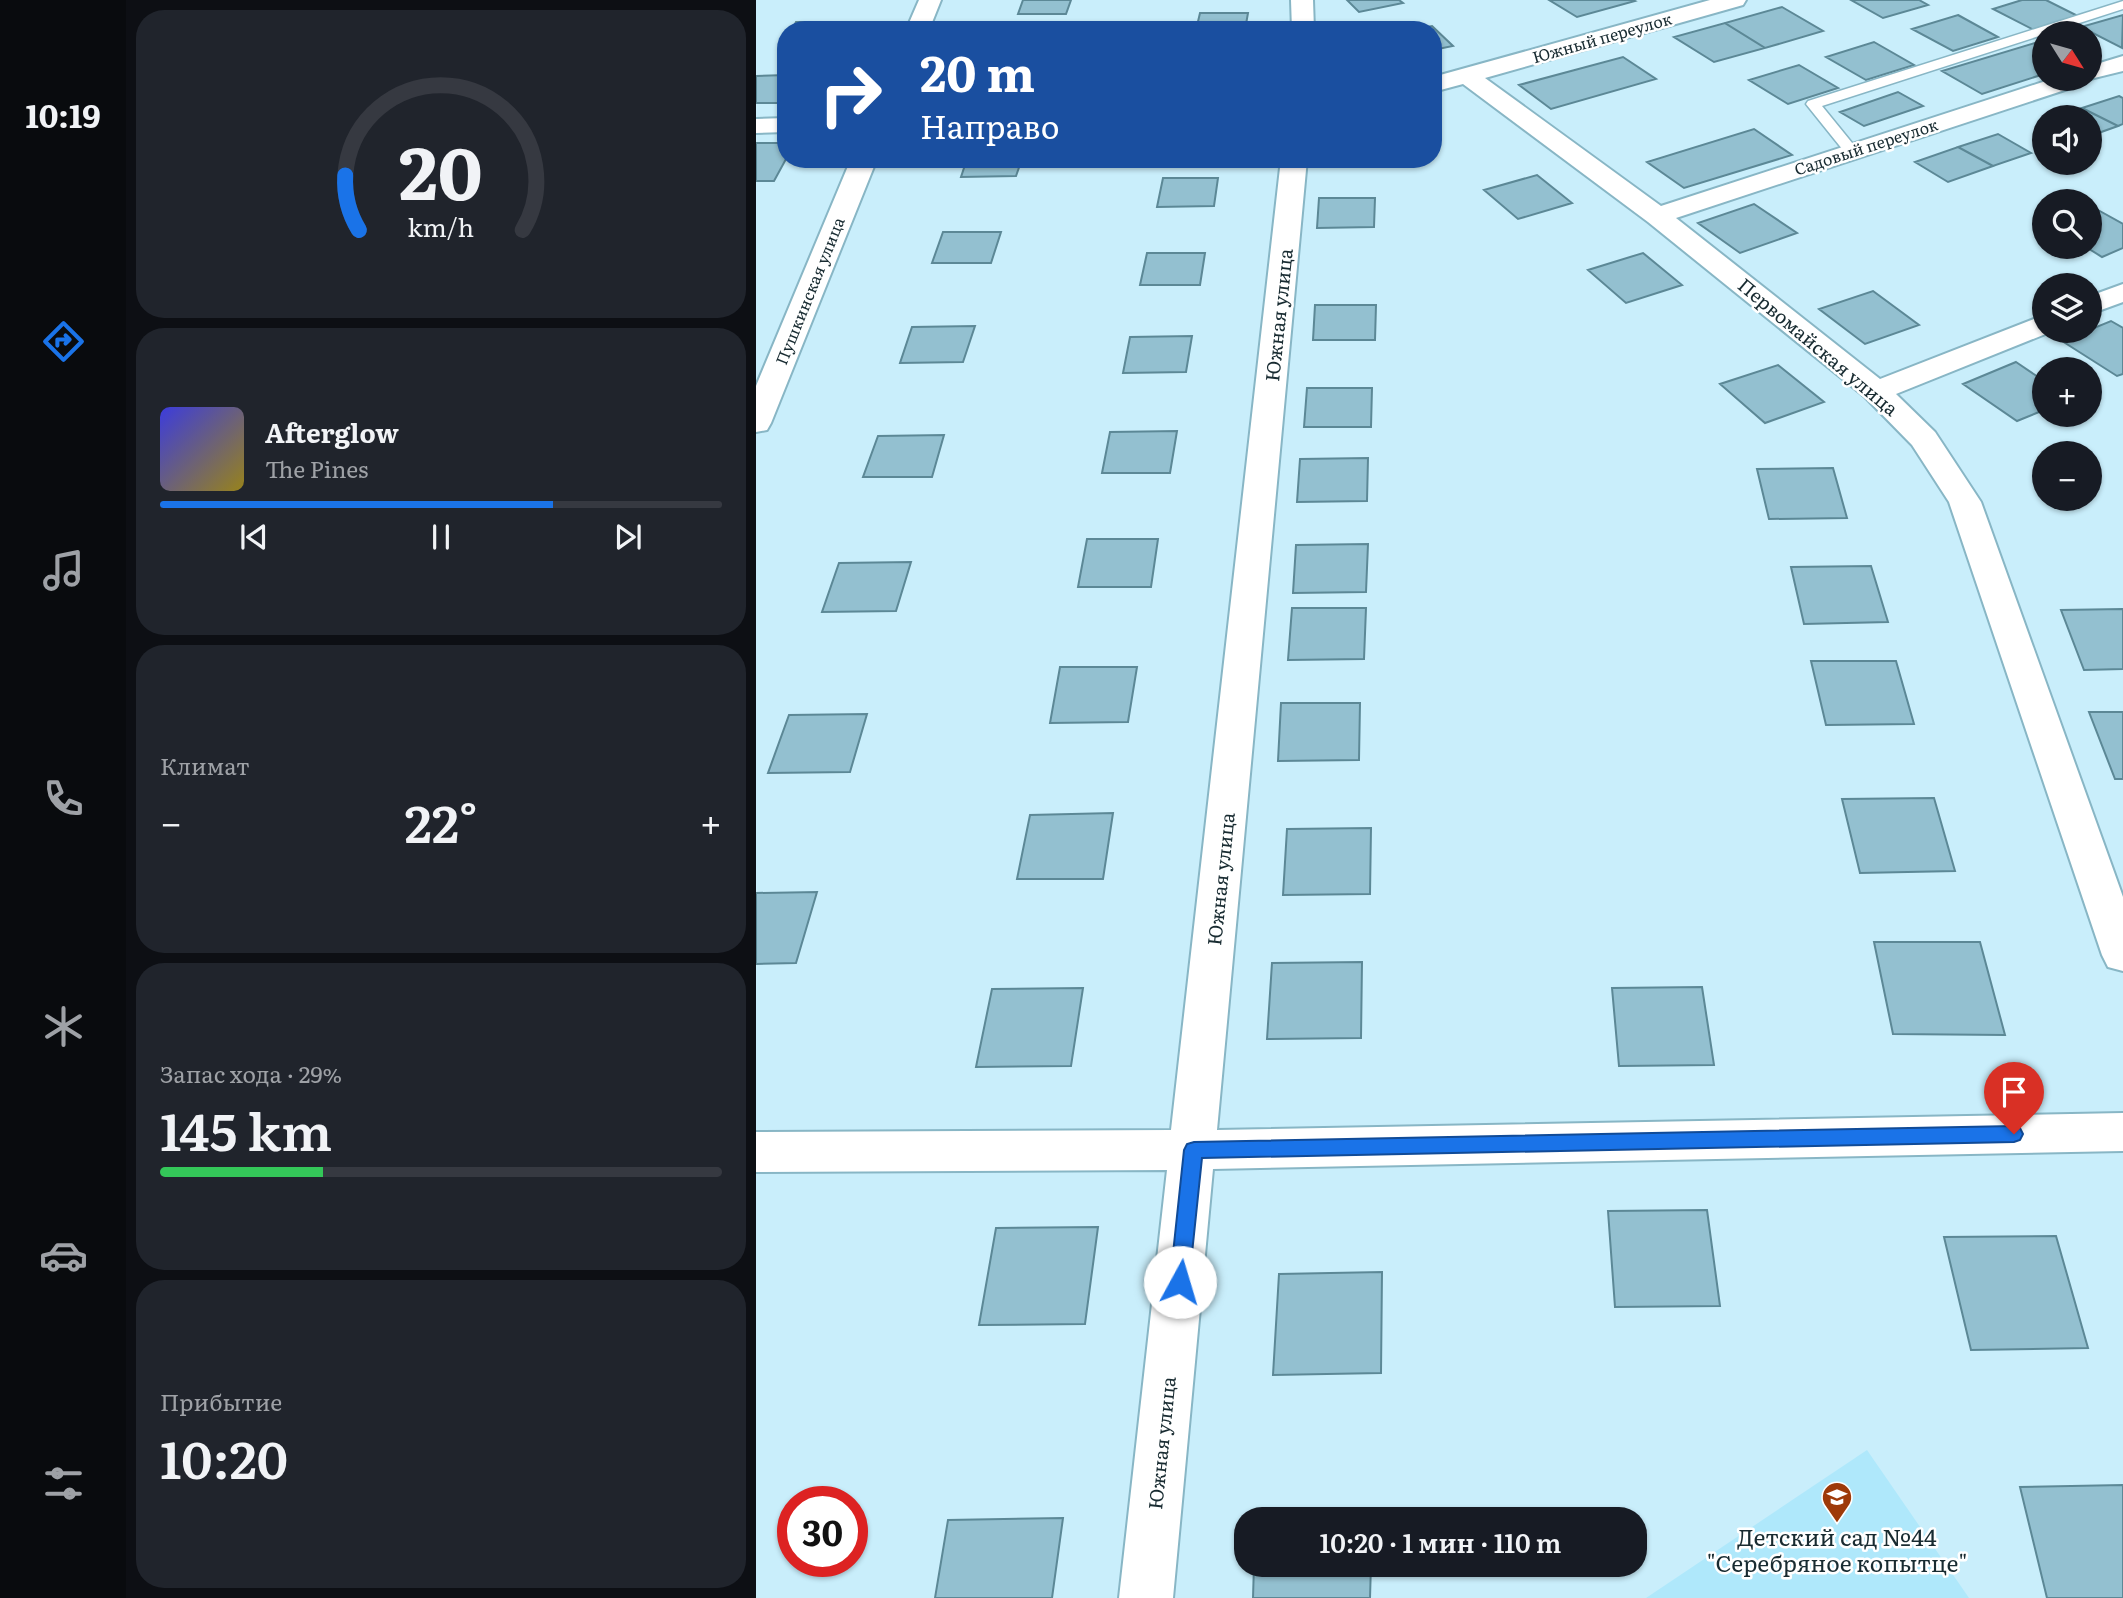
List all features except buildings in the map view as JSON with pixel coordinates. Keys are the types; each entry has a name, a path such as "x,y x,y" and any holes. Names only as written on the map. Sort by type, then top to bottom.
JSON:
{"street":[{"path":"921,21 930,0"},
{"path":"1302,0 1303,21"},
{"name":"Южный переулок","path":"1442,83 1735,0"},
{"path":"2102,70 2123,63"},
{"name":"Первомайская улица","path":"1468,76 1657,216 1876,391 1924,439 1965,502 2123,955"},
{"name":"Садовый переулок","path":"1657,216 2038,91"},
{"path":"756,125 777,125"},
{"name":"Пушкинская улица","path":"756,423 860,168"},
{"name":"Южная улица","path":"1146,1598 1293,168"},
{"path":"2102,301 2123,292"},
{"path":"1876,391 2032,329"},
{"path":"756,1152 1194,1150 2123,1132"}],"lane":[{"path":"1852,152 1813,104 2123,5"}],"shaded area":[{"name":"Детский сад №44 \"Серебряное копытце\"","path":"1867,1450 1969,1598 1646,1598"}],"place":[{"name":"Детский сад №44 \"Серебряное копытце\"","path":"1837,1524"}],"route":[{"path":"1180,1282 1194,1150 2014,1134"}]}
